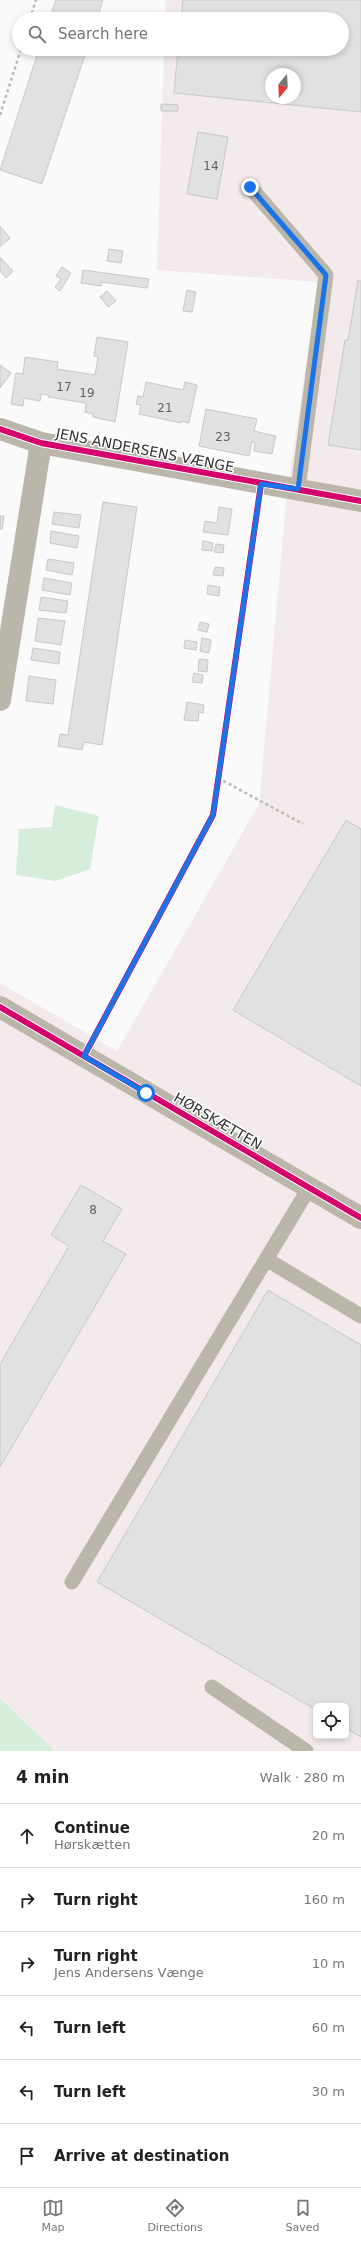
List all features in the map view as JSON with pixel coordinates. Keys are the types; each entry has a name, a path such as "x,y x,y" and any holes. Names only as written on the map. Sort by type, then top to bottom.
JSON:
{"street":[{"name":"JENS ANDERSENS VÆNGE","path":"0,429 41,443 361,501"},
{"name":"JENS ANDERSENS VÆNGE","path":"0,700 41,443"},
{"name":"HØRSKÆTTEN","path":"0,1007 361,1218"}],"lane":[{"path":"250,187 326,275 293,488"},
{"path":"72,1582 309,1188"},
{"path":"266,1259 361,1316"},
{"path":"212,1687 306,1751"}],"path":[{"path":"32,12 36,0"},
{"path":"0,115 19,56"},
{"path":"217,786 220,770"},
{"path":"218,778 303,824"}],"shaded area":[{"path":"166,0 361,0 361,1751 55,1751 0,1697 0,983 117,1051 259,804 287,492 318,282 157,270 164,56 349,56 349,12 165,12"}],"green space":[{"path":"55,805 99,816 90,869 55,881 16,875 19,829 52,827"},
{"path":"0,1698 55,1751 0,1751"}],"building":[{"path":"56,0 103,0 99,12 52,12"},
{"path":"183,0 361,0 361,112 282,104 301,104 301,68 265,68 265,102 174,93 177,56 349,56 349,12 182,12"},
{"path":"37,56 85,56 42,184 0,170"},
{"path":"161,104 178,105 178,111 161,111"},
{"path":"198,132 228,137 217,199 187,194"},
{"path":"0,226 10,238 0,247"},
{"path":"109,249 123,251 121,263 107,261"},
{"path":"0,257 13,271 6,278 0,271"},
{"path":"62,267 71,273 60,291 55,287 61,279 56,276"},
{"path":"83,270 149,279 147,288 101,282 101,286 81,283"},
{"path":"358,280 361,281 361,450 328,445 345,340 348,340"},
{"path":"187,290 196,292 192,312 183,311"},
{"path":"107,291 116,301 108,307 100,297"},
{"path":"97,337 128,342 115,422 93,417 93,414 85,412 86,403 48,397 49,395 41,394 40,401 24,398 23,406 11,404 16,373 23,374 25,357 58,362 57,369 95,375 98,357 94,356"},
{"path":"0,365 11,373 0,388"},
{"path":"146,382 183,390 185,382 197,385 189,423 181,421 181,423 139,414 141,405 136,404 138,396 143,397"},
{"path":"206,409 257,419 254,431 276,436 272,454 254,451 255,443 252,442 249,456 199,446"},
{"path":"103,502 137,507 102,745 84,742 82,750 58,746 60,734 68,735"},
{"path":"219,507 232,509 228,535 203,532 205,521 217,523"},
{"path":"54,512 81,515 79,528 52,524"},
{"path":"0,516 4,516 2,529 0,529"},
{"path":"51,531 79,536 77,548 50,543"},
{"path":"203,541 213,543 212,551 202,550"},
{"path":"216,544 224,545 223,553 214,552"},
{"path":"48,559 74,563 72,575 46,570"},
{"path":"215,567 224,568 223,576 213,575"},
{"path":"44,578 72,583 70,595 42,590"},
{"path":"208,585 220,587 219,596 207,594"},
{"path":"41,597 68,601 66,613 39,610"},
{"path":"38,618 65,621 61,645 35,641"},
{"path":"200,622 209,624 207,632 198,630"},
{"path":"202,638 211,640 209,653 200,651"},
{"path":"185,640 197,642 196,650 184,648"},
{"path":"33,648 60,652 59,664 31,660"},
{"path":"199,659 208,660 207,672 198,671"},
{"path":"194,673 203,675 202,683 192,682"},
{"path":"29,676 56,680 53,704 26,701"},
{"path":"187,702 204,705 203,713 199,712 198,721 184,720"},
{"path":"346,820 361,829 361,1086 233,1010"},
{"path":"81,1185 122,1209 103,1241 126,1254 0,1467 0,1364 69,1246 51,1235"},
{"path":"268,1290 361,1345 361,1737 349,1730 349,1703 313,1703 313,1708 97,1582"}],"cycle path":[{"path":"0,429 41,443 361,501"},
{"path":"84,1056 213,815 261,484"},
{"path":"0,1007 361,1218"}],"route":[{"path":"146,1093 84,1056 213,815 261,484 298,489 326,275 250,187"}]}
